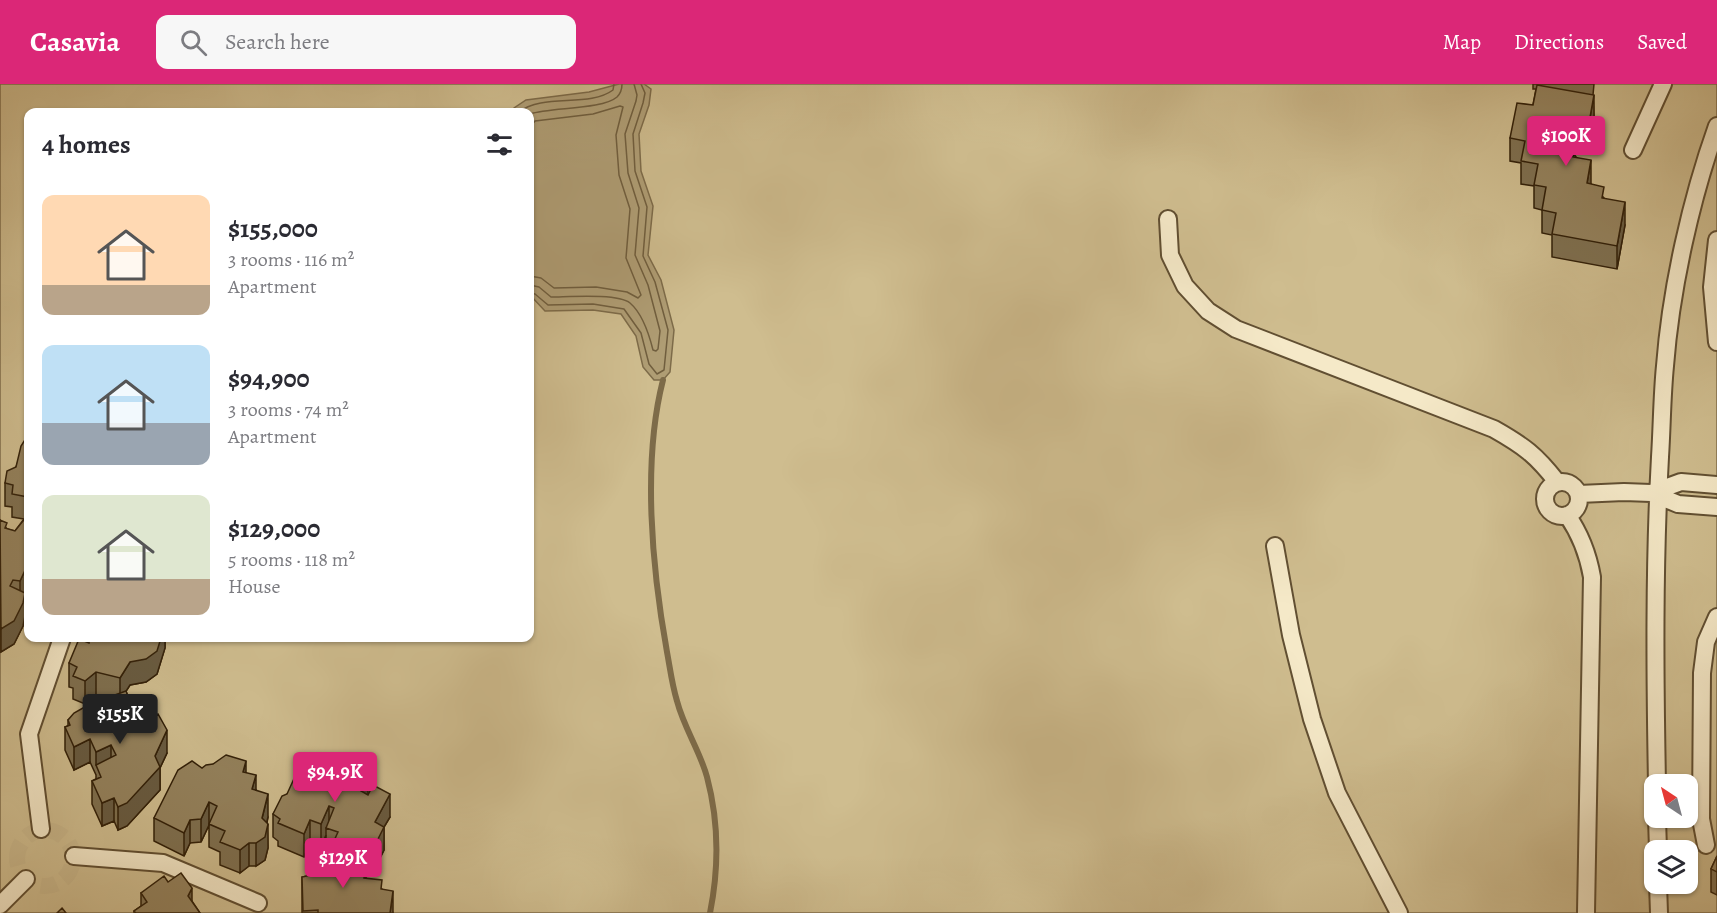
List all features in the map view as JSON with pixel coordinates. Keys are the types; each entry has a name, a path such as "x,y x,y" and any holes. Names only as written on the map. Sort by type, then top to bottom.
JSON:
{"street":[{"path":"1633,150 1663,84"},
{"path":"1657,774 1654,622 1656,493 1665,364 1679,264 1707,155 1717,126"},
{"path":"1168,219 1170,255 1185,286 1208,311 1236,329 1494,429 1522,445 1541,462 1557,482"},
{"path":"1717,240 1712,287 1717,342"},
{"path":"1563,481 1573,485 1579,494 1580,499 1576,509 1567,515 1552,513 1546,504 1546,493 1552,484 1557,482 1563,481"},
{"path":"1656,493 1681,482 1717,485"},
{"path":"1579,494 1656,493 1678,504 1717,507"},
{"path":"1567,515 1578,530 1588,554 1592,577 1586,913"},
{"path":"1275,546 1291,635 1312,719 1337,794 1399,913"},
{"path":"1707,845 1701,819 1702,673 1706,642 1717,617"},
{"path":"41,829 29,735 61,642"},
{"path":"74,856 163,863 258,903"},
{"path":"0,905 26,879"},
{"path":"1658,894 1659,913"}],"shaded area":[{"path":"0,84 1717,84 1717,913 0,913"}],"water":[{"path":"619,84 644,84 651,89 649,105 639,134 641,171 653,206 648,255 661,280 674,330 670,372 663,380 654,380 643,367 636,336 621,314 593,310 545,311 534,299 534,108 514,108 526,100 589,92"}],"building":[{"path":"1537,85 1594,95 1589,123 1566,119 1562,142 1576,145 1573,157 1591,160 1587,183 1604,187 1602,198 1625,202 1617,246 1552,234 1556,213 1542,210 1546,187 1534,185 1538,164 1521,161 1525,141 1510,138 1517,103 1533,105"},
{"path":"24,441 24,496 12,494 13,485 5,483 7,471 16,467"},
{"path":"0,520 7,523 5,528 15,531 24,520 24,572 20,581 13,580 10,586 24,593 24,598 14,621 1,629"},
{"path":"78,642 160,642 157,651 146,659 130,662 120,678 96,672 85,681 73,676 77,667 69,663"},
{"path":"126,691 131,705 143,710 148,719 158,714 167,730 155,756 160,767 127,803 118,807 114,798 102,803 92,781 101,777 96,765 116,755 111,745 96,752 90,739 74,747 65,727 70,725 68,720 74,713 90,704"},
{"path":"344,753 364,763 359,774 368,778 361,791 368,795 373,785 390,794 375,822 384,827 374,847 365,846 356,853 333,843 338,832 326,828 334,808 329,806 321,824 310,820 304,834 278,823 280,819 273,814 282,796 287,794 298,770 307,763 321,769 327,765 332,766"},
{"path":"226,755 246,761 243,772 256,775 252,789 268,794 262,818 268,824 265,837 256,843 249,843 240,850 220,842 225,831 209,824 217,806 209,802 201,819 190,820 184,833 154,818 178,770 192,761 202,768"},
{"path":"1717,856 1717,872 1711,869"},
{"path":"318,857 366,864 364,878 382,880 381,889 393,891 390,913 303,911 302,877 307,876 307,871"},
{"path":"181,873 192,888 188,896 200,913 136,913 134,911 147,902 141,893 164,876 168,882"}],"waterway":[{"path":"663,380 653,445 651,480 657,586 674,689 680,711 704,767 714,811 716,862 710,913"}],"tunnel":[{"path":"39,830 51,830 61,834 69,842 73,858 69,874 61,882 51,886 39,886 29,882 21,874 17,864 17,852 21,842 29,834 39,830"}]}
